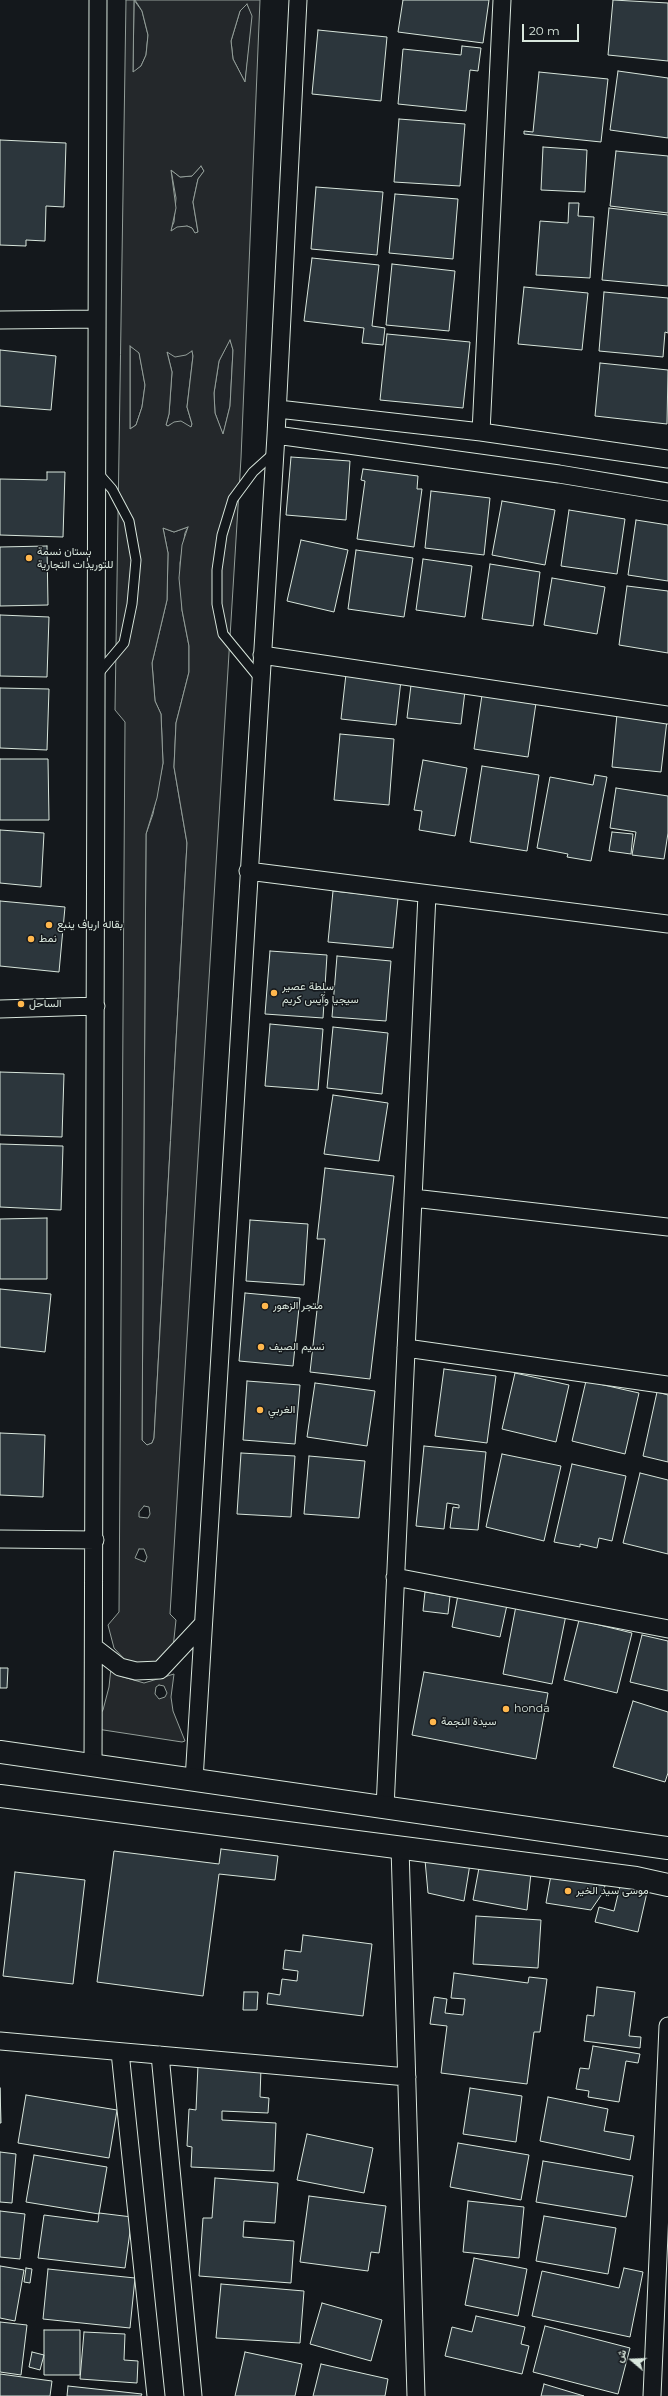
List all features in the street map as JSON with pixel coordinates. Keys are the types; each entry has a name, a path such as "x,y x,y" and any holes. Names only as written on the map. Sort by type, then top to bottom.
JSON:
{"main road":[{"path":"0,1752 668,1848"},
{"path":"0,1796 636,1878 668,1885"}],"street":[{"path":"93,1765 95,1540 98,0"},
{"path":"194,1780 248,871 278,409 298,0"},
{"path":"481,432 502,0"},
{"path":"0,320 97,319"},
{"path":"278,409 481,432 668,459"},
{"path":"276,435 559,474 668,492"},
{"path":"262,655 668,715"},
{"path":"248,871 668,924"},
{"path":"385,1808 427,894"},
{"path":"0,1009 96,1006"},
{"path":"413,1198 668,1228"},
{"path":"406,1348 668,1385"},
{"path":"0,1540 95,1540"},
{"path":"395,1577 668,1630"},
{"path":"94,1647 120,1667 136,1671 160,1670 203,1624"},
{"path":"400,1847 416,2396"},
{"path":"652,2396 668,2026"},
{"path":"0,2041 407,2077"},
{"path":"120,2052 156,2396"},
{"path":"160,2055 193,2396"}],"lane":[{"path":"260,679 223,634 217,604 217,570 222,535 233,499 253,472 275,452"},
{"path":"97,472 112,489 129,521 136,560 132,604 124,643 97,674"}],"shaded area":[{"path":"126,0 134,0 133,72 141,66 146,55 148,35 142,11 135,0 260,0 241,458 170,1614 176,1620 173,1648 159,1662 143,1666 126,1661 114,1648 108,1625 119,1612 125,722 115,710","holes":["247,4 252,16 245,82 233,59 231,41 240,11","201,166 204,171 198,179 193,202 198,232 195,233 192,228 187,226 177,227 171,231 176,208 171,170 180,177 192,176","230,340 233,350 230,406 223,434 215,413 214,393 219,361","130,346 139,353 145,385 142,407 136,425 130,429","192,351 193,356 187,407 192,424 191,427 181,421 174,422 168,426 166,425 169,414 172,372 167,352 175,357 186,355","188,527 182,545 179,578 182,610 189,646 189,672 176,723 174,767 187,843 154,1438 152,1443 147,1445 142,1440 146,834 157,798 163,763 161,714 155,701 152,663 167,600 168,553 163,528 174,532","144,1506 149,1507 150,1514 148,1518 139,1517 139,1512","139,1549 144,1549 147,1557 145,1562 135,1558"]},
{"path":"134,0 142,11 148,35 146,55 141,66 133,73"},
{"path":"247,4 253,16 245,82 233,59 231,41 240,11"},
{"path":"201,166 204,171 198,179 193,202 198,232 195,234 192,228 187,226 170,231 174,222 176,198 171,170 180,177 192,176"},
{"path":"230,339 233,350 230,406 223,435 215,413 214,393 219,361"},
{"path":"130,346 139,352 145,385 142,407 136,425 130,429"},
{"path":"192,351 193,356 187,407 192,424 191,427 171,424 168,426 166,425 169,414 172,372 167,352"},
{"path":"188,527 185,533 180,563 182,610 189,646 189,672 176,723 174,767 187,843 154,1438 152,1443 147,1445 142,1440 146,834 153,814 163,763 161,714 155,701 152,663 167,600 168,553 163,528 174,532"},
{"path":"111,1668 120,1676 144,1683 174,1674 171,1697 173,1711 185,1741 182,1742 97,1729 97,1719 103,1710 109,1687","holes":["159,1685 164,1686 167,1693 165,1697 159,1699 155,1694 156,1687"]}],"building":[{"path":"403,0 489,0 483,43 398,32"},
{"path":"613,0 668,3 668,61 608,55"},
{"path":"318,30 387,37 381,101 312,94"},
{"path":"462,46 481,48 478,71 470,70 466,111 398,104 403,49 461,55"},
{"path":"618,71 668,78 668,138 610,130"},
{"path":"539,72 608,79 601,142 524,134 524,131 533,132"},
{"path":"399,119 465,124 460,186 394,182"},
{"path":"0,140 66,143 64,207 46,206 45,241 26,240 26,246 0,245"},
{"path":"543,147 587,150 585,192 541,190"},
{"path":"616,151 668,156 668,213 610,206"},
{"path":"316,187 383,192 377,255 311,249"},
{"path":"395,194 458,199 453,259 389,253"},
{"path":"569,203 579,203 578,216 594,217 590,278 536,275 540,221 568,223"},
{"path":"609,208 668,215 668,286 602,280"},
{"path":"312,258 379,265 372,326 385,328 383,345 362,343 364,328 304,321"},
{"path":"392,264 455,271 449,331 386,325"},
{"path":"524,287 588,293 582,350 518,344"},
{"path":"604,292 668,298 668,333 665,332 663,357 599,351"},
{"path":"387,334 470,342 463,408 380,400"},
{"path":"0,350 56,356 51,410 0,406"},
{"path":"600,363 668,370 667,424 595,416"},
{"path":"291,457 350,461 346,520 286,515"},
{"path":"363,469 418,476 417,489 422,489 414,547 357,539 365,481 361,480"},
{"path":"47,472 65,472 63,537 0,535 0,479 47,480"},
{"path":"431,491 490,498 484,555 425,548"},
{"path":"502,501 555,510 545,565 492,555"},
{"path":"569,510 625,519 617,574 561,566"},
{"path":"636,520 668,525 668,581 628,575"},
{"path":"301,540 348,550 334,612 287,601"},
{"path":"47,546 48,605 0,606 0,547"},
{"path":"356,550 413,558 404,617 348,609"},
{"path":"423,559 472,566 465,617 416,610"},
{"path":"490,564 540,572 533,626 482,619"},
{"path":"552,578 605,587 597,634 544,625"},
{"path":"627,586 668,591 668,653 619,645"},
{"path":"0,615 49,617 47,677 0,676"},
{"path":"346,674 401,680 396,725 341,719"},
{"path":"411,685 465,691 461,724 407,718"},
{"path":"0,688 49,689 47,750 0,748"},
{"path":"482,695 536,703 528,757 474,749"},
{"path":"617,714 667,720 661,772 612,767"},
{"path":"340,734 394,739 389,805 334,800"},
{"path":"0,759 48,759 49,820 0,820"},
{"path":"423,760 467,768 455,836 419,830 422,811 414,810"},
{"path":"482,766 539,775 527,851 470,842"},
{"path":"595,775 607,777 591,861 567,857 568,854 537,848 550,777 593,785"},
{"path":"616,788 668,796 668,833 664,859 632,855 636,832 610,828"},
{"path":"0,830 44,833 41,887 0,883"},
{"path":"612,832 633,834 631,854 609,851"},
{"path":"333,891 398,898 393,948 328,942"},
{"path":"0,901 65,907 59,972 0,966"},
{"path":"270,951 327,955 323,1018 265,1014"},
{"path":"337,956 391,961 386,1021 332,1017"},
{"path":"270,1024 323,1029 318,1090 265,1086"},
{"path":"333,1027 388,1033 382,1094 327,1088"},
{"path":"0,1072 64,1074 62,1137 0,1135"},
{"path":"333,1095 388,1103 379,1161 324,1154"},
{"path":"0,1144 63,1146 61,1210 0,1207"},
{"path":"325,1168 394,1176 370,1379 310,1372 325,1239 317,1239"},
{"path":"47,1218 47,1279 0,1279 0,1219"},
{"path":"250,1220 308,1224 304,1285 246,1281"},
{"path":"0,1289 51,1294 45,1352 0,1347"},
{"path":"245,1293 300,1298 293,1366 239,1361"},
{"path":"444,1369 496,1376 487,1443 435,1436"},
{"path":"515,1373 569,1385 556,1442 502,1429"},
{"path":"247,1381 300,1385 295,1444 243,1440"},
{"path":"586,1381 639,1393 625,1454 572,1441"},
{"path":"315,1383 375,1391 367,1446 307,1437"},
{"path":"657,1392 668,1395 668,1462 643,1456"},
{"path":"0,1433 45,1435 43,1497 0,1495"},
{"path":"424,1446 486,1452 478,1530 450,1528 453,1507 459,1508 459,1505 447,1503 444,1529 416,1526"},
{"path":"241,1453 295,1456 291,1517 237,1514"},
{"path":"502,1454 561,1466 544,1541 486,1527"},
{"path":"309,1456 365,1461 359,1518 304,1514"},
{"path":"572,1464 626,1476 612,1541 599,1538 597,1548 580,1544 580,1547 554,1542"},
{"path":"640,1473 668,1480 668,1554 623,1543"},
{"path":"425,1592 450,1596 448,1614 423,1611"},
{"path":"458,1595 507,1605 500,1637 452,1627"},
{"path":"516,1606 566,1615 552,1684 503,1674"},
{"path":"579,1620 632,1633 617,1693 564,1680"},
{"path":"642,1635 668,1641 668,1691 630,1682"},
{"path":"0,1668 8,1668 7,1688 0,1688"},
{"path":"424,1672 548,1693 536,1759 412,1735"},
{"path":"633,1701 668,1712 668,1773 665,1782 613,1767"},
{"path":"221,1849 278,1856 275,1880 219,1874 203,1996 97,1982 114,1851 219,1864"},
{"path":"425,1860 470,1864 464,1901 428,1893"},
{"path":"479,1868 531,1873 527,1910 473,1900"},
{"path":"15,1872 85,1880 73,1984 3,1976"},
{"path":"551,1875 605,1886 602,1894 591,1910 546,1903"},
{"path":"621,1882 648,1888 638,1932 595,1922 599,1907 614,1911"},
{"path":"476,1916 541,1920 538,1968 473,1964"},
{"path":"303,1935 372,1944 363,2016 267,2004 268,1993 280,1995 282,1979 297,1981 298,1971 283,1969 285,1950 301,1952"},
{"path":"454,1973 528,1983 529,1977 547,1979 540,2032 534,2032 527,2084 441,2073 447,2026 430,2024 434,1997 447,1999 445,2013 463,2015 465,1999 451,1998"},
{"path":"597,1987 635,1992 629,2036 641,2037 640,2048 584,2041 587,2015 594,2016"},
{"path":"244,1992 258,1992 257,2010 243,2010"},
{"path":"593,2046 640,2054 638,2063 626,2061 619,2102 588,2097 589,2091 576,2089 580,2068 589,2069"},
{"path":"198,2065 261,2068 260,2097 269,2098 268,2113 222,2111 222,2120 276,2123 274,2171 191,2167 192,2147 187,2146 189,2109 196,2110"},
{"path":"0,2088 1,2123 0,2123"},
{"path":"470,2088 522,2096 516,2142 463,2134"},
{"path":"26,2095 117,2110 109,2158 18,2143"},
{"path":"548,2097 608,2109 604,2131 634,2136 630,2160 540,2141"},
{"path":"307,2134 373,2148 364,2193 297,2180"},
{"path":"458,2143 529,2155 521,2200 450,2187"},
{"path":"0,2152 16,2154 12,2203 0,2202"},
{"path":"34,2155 107,2167 99,2214 26,2202"},
{"path":"543,2161 633,2176 626,2217 536,2202"},
{"path":"215,2178 278,2183 275,2223 244,2221 243,2237 294,2241 291,2283 199,2276 203,2218 212,2218"},
{"path":"309,2196 386,2206 379,2253 371,2252 368,2271 300,2262"},
{"path":"468,2201 524,2207 519,2258 463,2252"},
{"path":"0,2211 25,2214 20,2259 0,2257"},
{"path":"99,2213 132,2217 125,2268 38,2258 44,2215 98,2222"},
{"path":"544,2216 616,2228 608,2274 536,2261"},
{"path":"474,2258 527,2269 518,2316 465,2305"},
{"path":"0,2266 24,2270 15,2321 0,2318"},
{"path":"26,2268 32,2269 30,2283 24,2282"},
{"path":"624,2268 643,2272 630,2337 532,2316 542,2271 619,2288"},
{"path":"48,2269 135,2278 130,2328 43,2319"},
{"path":"221,2284 304,2291 300,2343 216,2338"},
{"path":"322,2303 382,2320 371,2361 310,2344"},
{"path":"476,2316 525,2327 521,2344 529,2346 522,2374 445,2356 452,2327 472,2332"},
{"path":"0,2322 27,2325 21,2375 0,2372"},
{"path":"545,2326 630,2348 618,2394 533,2372"},
{"path":"44,2330 80,2330 80,2375 44,2375"},
{"path":"84,2332 125,2334 124,2360 138,2361 137,2383 80,2379"},
{"path":"32,2352 44,2355 40,2370 29,2367"},
{"path":"245,2352 302,2364 295,2396 235,2396"},
{"path":"321,2364 388,2379 385,2396 313,2396"},
{"path":"0,2374 52,2381 50,2396 0,2396"},
{"path":"544,2384 584,2396 541,2396"},
{"path":"68,2386 142,2394 141,2396 67,2396"}],"place":[{"name":"بستان نسمة للتوريدات التجارية","path":"29,558"},
{"name":"بقاله ارياف ينبع","path":"49,925"},
{"name":"نمط","path":"31,939"},
{"name":"سلطة عصير سيجيا وآيس كريم","path":"274,993"},
{"name":"الساحل","path":"21,1004"},
{"name":"متجر الزهور","path":"265,1306"},
{"name":"نسيم الصيف","path":"261,1347"},
{"name":"الغربي","path":"260,1410"},
{"name":"honda","path":"506,1709"},
{"name":"سيدة النجمة","path":"433,1722"},
{"name":"موسى سيد الخير","path":"568,1891"}]}
